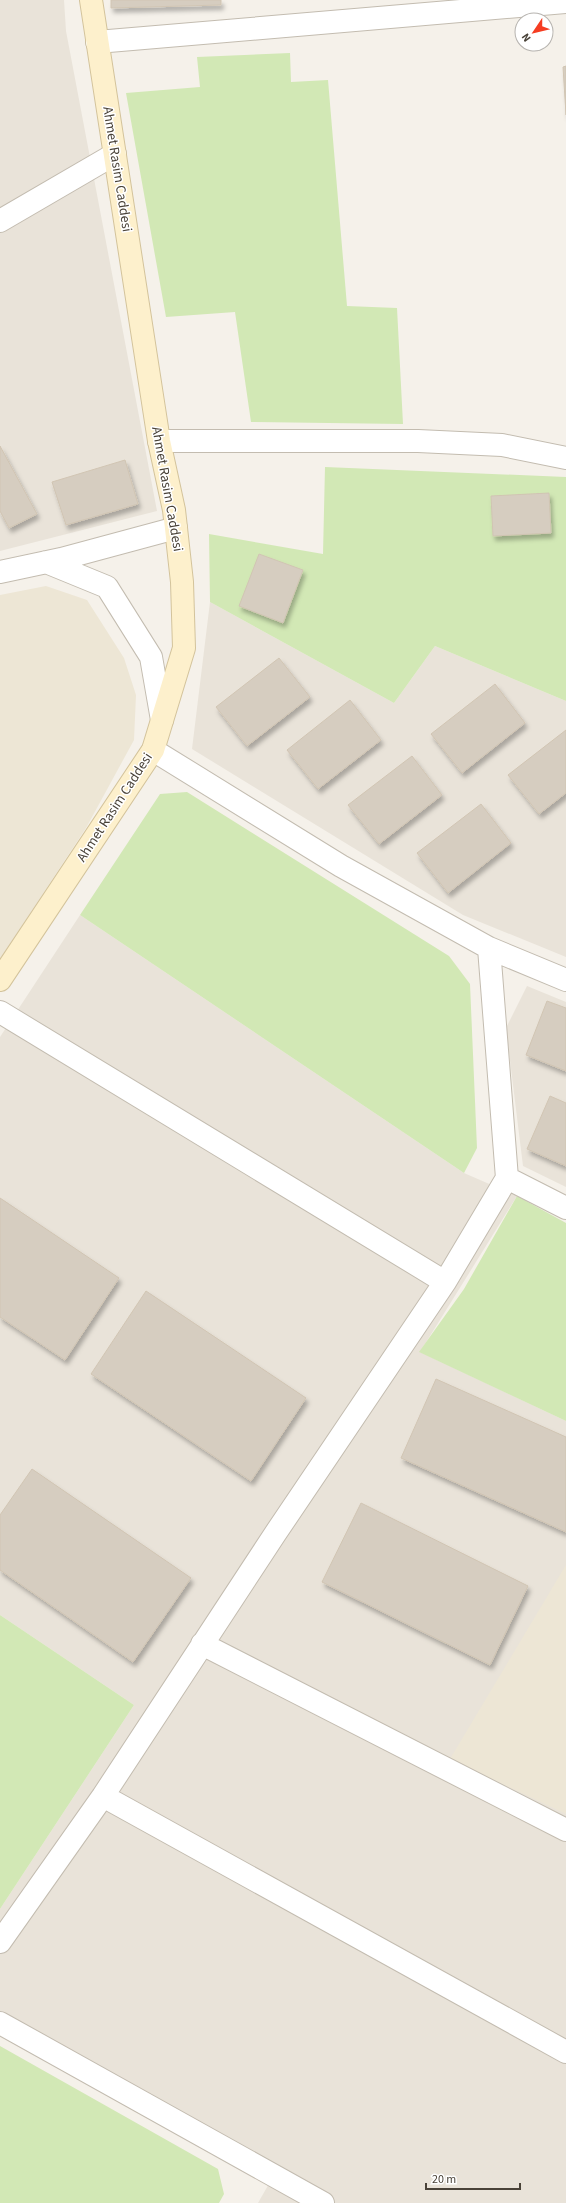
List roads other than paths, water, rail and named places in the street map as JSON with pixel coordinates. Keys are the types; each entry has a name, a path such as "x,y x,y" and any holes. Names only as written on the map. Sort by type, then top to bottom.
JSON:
{"street":[{"name":"Ahmet Rasim Caddesi","path":"0,980 153,750 184,648 182,582 174,510 159,441 91,0"},
{"path":"97,42 566,2"},
{"path":"0,221 115,154"},
{"path":"159,441 418,441 502,445 566,458"},
{"path":"0,572 46,562 176,528"},
{"path":"46,562 107,588 151,657 162,720"},
{"path":"153,750 341,866 488,948 566,980"},
{"path":"0,1942 103,1796 202,1644 445,1282 507,1178 488,948"},
{"path":"0,1012 445,1282"},
{"path":"507,1178 566,1208"},
{"path":"202,1644 566,1830"},
{"path":"103,1796 566,2052"},
{"path":"0,2023 323,2203"}]}
